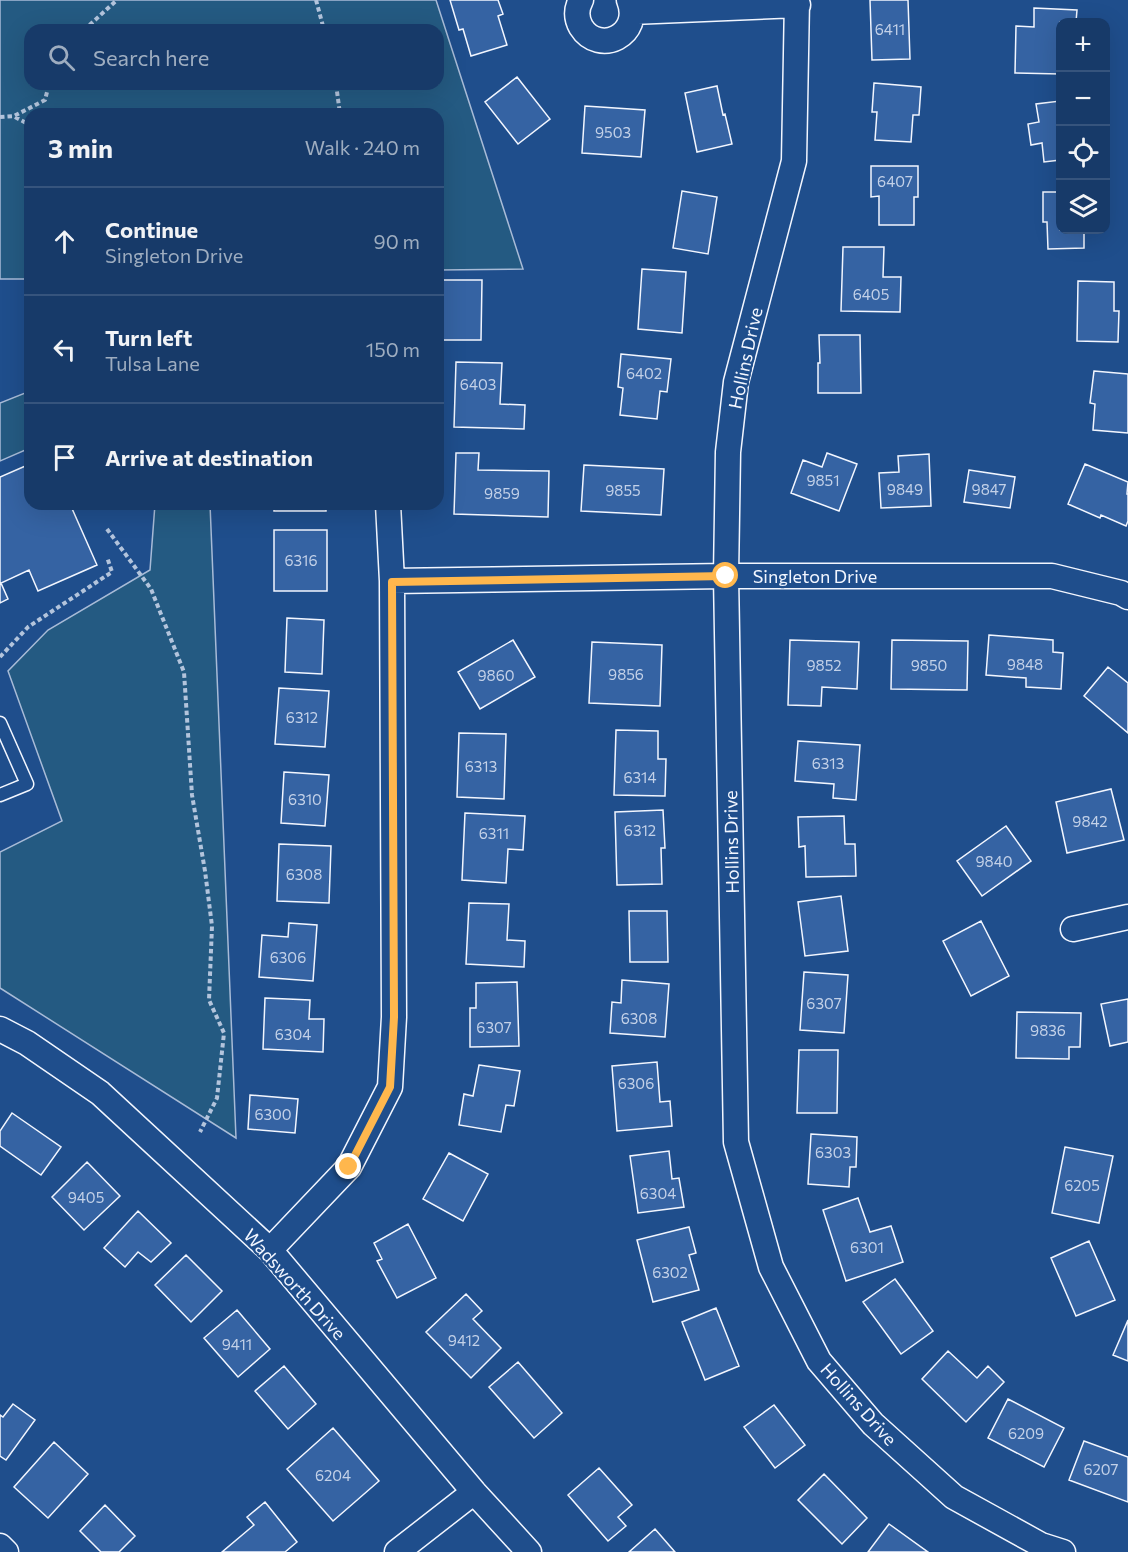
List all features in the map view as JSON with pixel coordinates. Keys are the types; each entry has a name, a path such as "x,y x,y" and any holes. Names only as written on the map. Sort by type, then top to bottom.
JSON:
{"street":[{"path":"581,0 577,14 580,24 586,33 595,39 606,41 625,32 631,23 631,6 797,3"},
{"name":"Hollins Drive","path":"797,3 794,161 736,382 729,452 726,576 736,1142 771,1266 819,1361 873,1424 954,1497 1041,1545 1063,1552"},
{"path":"270,1250 349,1167 390,1087 394,1017 392,582 388,510"},
{"name":"Singleton Drive","path":"392,582 726,576 1052,576 1121,593 1128,597"},
{"path":"1072,929 1128,917"},
{"name":"Wadsworth Drive","path":"0,1029 27,1044 100,1093 270,1250 474,1492 529,1552"},
{"path":"397,1552 474,1492"},
{"path":"0,1546 6,1552"}],"lane":[{"path":"0,723 27,784 0,795"}],"path":[{"path":"91,24 117,0"},
{"path":"316,0 322,24"},
{"path":"30,108 45,100 48,90"},
{"path":"337,90 339,108"},
{"path":"0,117 14,116 24,111"},
{"path":"14,116 24,122"},
{"path":"107,529 151,590 184,672 192,795 212,926 209,1000 224,1033 217,1098 200,1132"},
{"path":"0,657 28,627 112,572 107,557"}],"shaded area":[{"path":"0,0 436,0 444,24 24,24 24,90 444,90 444,25 523,269 444,270 444,108 24,108 24,279 0,279"},
{"path":"24,393 24,451 0,461 0,403"},
{"path":"155,510 210,510 236,1138 0,988 0,852 62,821 8,671 48,630 150,570"}],"building":[{"path":"450,0 498,0 503,14 498,16 507,45 471,56 463,29 459,30"},
{"path":"870,0 908,0 910,59 872,60"},
{"path":"1034,8 1077,10 1076,18 1056,18 1056,74 1015,73 1016,26 1034,27"},
{"path":"517,77 550,119 518,144 485,102"},
{"path":"874,83 921,87 919,115 913,115 911,142 875,140 877,112 872,112"},
{"path":"717,86 732,144 697,152 685,93"},
{"path":"1056,102 1056,160 1044,162 1042,143 1031,145 1028,124 1039,122 1036,104"},
{"path":"585,106 645,110 641,157 582,153"},
{"path":"871,166 918,166 918,197 914,197 914,225 879,225 879,196 871,197"},
{"path":"682,191 717,197 708,254 673,248"},
{"path":"1043,192 1056,192 1056,234 1084,234 1084,248 1048,249 1047,222 1043,222"},
{"path":"843,247 884,247 883,277 901,277 900,312 841,311"},
{"path":"642,269 686,272 682,333 638,329"},
{"path":"444,280 482,280 481,340 444,340"},
{"path":"1078,281 1114,282 1114,311 1119,311 1118,342 1077,341"},
{"path":"819,335 860,335 861,393 818,393"},
{"path":"621,354 671,359 667,392 660,391 657,419 620,415 623,388 618,387"},
{"path":"456,362 502,363 500,404 525,405 524,429 454,427"},
{"path":"1094,371 1128,374 1128,433 1093,430 1095,404 1090,403"},
{"path":"456,453 479,453 478,470 549,471 548,517 454,514"},
{"path":"827,453 857,464 839,511 791,493 803,460 822,467"},
{"path":"929,454 931,506 881,508 879,473 899,472 898,456"},
{"path":"1085,464 1128,482 1126,526 1068,504"},
{"path":"584,465 664,469 661,515 581,511"},
{"path":"24,467 24,510 73,510 97,565 38,591 29,570 1,583 8,599 0,603 0,477"},
{"path":"969,470 1015,477 1010,508 964,502"},
{"path":"274,510 326,510 326,511"},
{"path":"274,530 327,530 327,591 274,591"},
{"path":"287,618 324,620 322,674 285,672"},
{"path":"989,635 1053,640 1053,652 1063,653 1061,689 1026,687 1026,678 986,675"},
{"path":"513,640 535,677 480,709 458,672"},
{"path":"790,640 859,642 857,689 822,687 821,706 788,705"},
{"path":"892,640 968,641 967,690 891,689"},
{"path":"592,642 662,645 660,706 589,703"},
{"path":"1108,667 1128,683 1128,733 1084,696"},
{"path":"279,688 329,691 325,747 275,744"},
{"path":"616,730 658,731 658,759 666,759 665,796 614,795"},
{"path":"459,733 506,734 504,799 457,797"},
{"path":"798,741 860,745 856,800 833,798 834,784 795,781"},
{"path":"284,772 329,775 325,826 281,823"},
{"path":"1111,789 1124,840 1067,853 1056,802"},
{"path":"663,810 665,848 661,848 662,884 617,885 615,812"},
{"path":"465,813 525,816 523,850 508,849 506,883 462,880"},
{"path":"844,816 845,844 855,844 856,876 806,877 805,846 799,847 798,817"},
{"path":"1006,826 1031,861 982,896 957,861"},
{"path":"279,844 331,846 329,903 277,901"},
{"path":"841,896 848,951 805,956 798,902"},
{"path":"469,903 509,904 507,940 525,941 524,967 466,964"},
{"path":"629,911 667,911 668,962 630,962"},
{"path":"981,921 1009,976 971,996 943,941"},
{"path":"289,923 317,925 313,981 259,977 262,935 288,937"},
{"path":"804,972 848,975 844,1033 800,1030"},
{"path":"622,980 669,984 665,1037 610,1033 612,1002 621,1003"},
{"path":"517,982 519,1046 470,1047 470,1008 476,1008 476,983"},
{"path":"265,998 310,1000 309,1019 324,1019 323,1052 263,1049"},
{"path":"1128,999 1128,1042 1110,1046 1101,1004"},
{"path":"1017,1012 1081,1013 1080,1047 1069,1047 1069,1059 1016,1058"},
{"path":"799,1050 838,1050 837,1113 797,1113"},
{"path":"657,1062 660,1102 670,1101 672,1126 617,1131 612,1066"},
{"path":"479,1065 520,1071 514,1106 506,1105 501,1132 459,1125 464,1094 473,1096"},
{"path":"250,1095 298,1099 295,1133 248,1129"},
{"path":"12,1113 61,1147 41,1175 0,1146 0,1131"},
{"path":"811,1134 857,1137 856,1167 850,1167 849,1187 808,1184"},
{"path":"1065,1147 1113,1156 1099,1223 1052,1213"},
{"path":"669,1151 672,1179 679,1178 684,1207 638,1213 630,1156"},
{"path":"449,1153 488,1174 463,1221 423,1199"},
{"path":"87,1162 120,1196 84,1230 52,1197"},
{"path":"858,1198 870,1232 891,1226 903,1262 846,1281 823,1210"},
{"path":"138,1211 171,1243 151,1262 138,1252 125,1267 104,1248"},
{"path":"408,1224 436,1278 397,1298 377,1261 382,1259 374,1243"},
{"path":"689,1227 696,1253 689,1255 699,1290 653,1302 637,1240"},
{"path":"1089,1241 1115,1300 1076,1316 1051,1258"},
{"path":"186,1255 222,1291 191,1322 155,1285"},
{"path":"895,1279 933,1331 901,1354 863,1302"},
{"path":"466,1294 482,1311 473,1319 501,1348 471,1378 426,1332"},
{"path":"716,1308 739,1366 705,1380 682,1322"},
{"path":"237,1310 270,1349 238,1377 204,1338"},
{"path":"1128,1320 1128,1361 1113,1355"},
{"path":"948,1351 977,1378 988,1366 1004,1382 966,1422 922,1379"},
{"path":"518,1362 562,1413 534,1438 489,1387"},
{"path":"284,1366 316,1404 288,1429 255,1391"},
{"path":"1008,1399 1064,1428 1044,1467 988,1438"},
{"path":"13,1404 35,1420 6,1460 0,1456 0,1415 3,1417"},
{"path":"774,1405 805,1445 775,1468 744,1427"},
{"path":"333,1428 379,1481 333,1521 287,1469"},
{"path":"1084,1441 1128,1457 1128,1502 1069,1480"},
{"path":"54,1442 88,1474 48,1518 14,1487"},
{"path":"599,1468 632,1505 618,1517 626,1526 608,1541 568,1495"},
{"path":"824,1474 867,1518 842,1544 798,1500"},
{"path":"265,1502 297,1542 285,1552 222,1552 254,1525 247,1517"},
{"path":"105,1505 135,1536 119,1552 101,1552 80,1531"},
{"path":"889,1524 928,1552 868,1552"},
{"path":"655,1529 675,1552 629,1552"}],"route":[{"path":"349,1167 390,1087 394,1017 392,582 726,576"}]}
